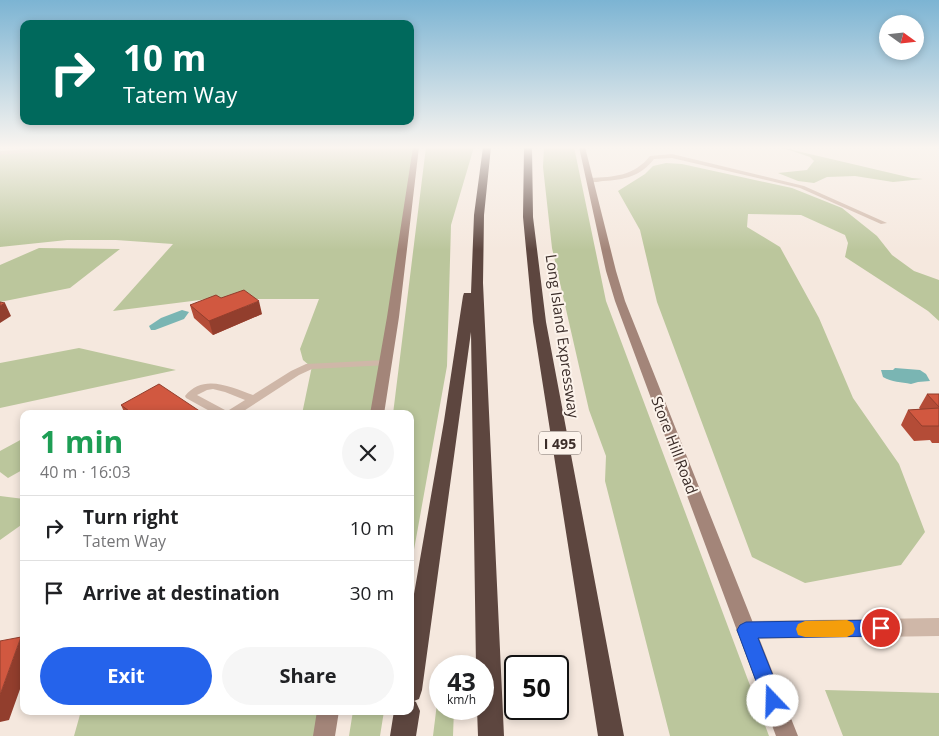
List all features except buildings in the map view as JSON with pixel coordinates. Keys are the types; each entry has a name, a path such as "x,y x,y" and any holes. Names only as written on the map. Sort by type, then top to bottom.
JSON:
{"highway":[{"path":"481,181 478,235 477,318 492,736"},
{"name":"Long Island Expressway","path":"527,181 530,240 541,332 611,736"},
{"path":"414,664 452,421 478,235"},
{"path":"403,736 406,715"}],"main road":[{"path":"378,410 411,181"},
{"name":"Store Hill Road","path":"590,181 611,271 620,301 787,736"},
{"path":"324,736 327,715"}],"street":[{"path":"746,630 939,627"}],"lane":[{"path":"778,181 802,187 882,223"},
{"path":"237,410 295,373 310,366 385,364"},
{"path":"216,410 190,396 198,388 215,385 254,399"}],"green space":[{"path":"0,181 411,181 378,410 303,410 312,366 303,360 300,349 319,299 208,299 113,311 173,244 116,240 67,240 0,247"},
{"path":"422,181 464,181 451,225 447,366 414,550 414,410 393,410"},
{"path":"545,181 581,181 606,301 769,736 670,736 605,481 606,456 589,410 552,248"},
{"path":"633,181 762,181 792,188 842,208 877,236 892,255 914,271 939,280 939,321 928,311 845,257 848,243 845,235 801,215 748,214 747,227 780,247 819,318 853,398 899,464 925,532 901,565 805,583 752,557 657,302 640,230 618,191"},
{"path":"39,248 120,249 70,288 0,302 0,265"},
{"path":"79,348 176,370 0,408 0,363"},
{"path":"20,440 20,471 8,478 0,472 0,451"},
{"path":"0,496 20,498 20,526 0,540"},
{"path":"825,690 939,693 939,736 843,736"},
{"path":"80,715 327,715 324,736 74,736"},
{"path":"352,715 383,715 380,736 349,736"},
{"path":"435,720 454,720 453,736 433,736"}],"water":[{"path":"182,310 189,312 184,319 151,330 149,326 161,318"},
{"path":"895,368 920,370 926,374 930,381 911,384 883,377 881,370 893,370"}],"slow traffic":[{"path":"805,629 847,629"}],"route":[{"path":"773,701 746,630 881,628"}]}
